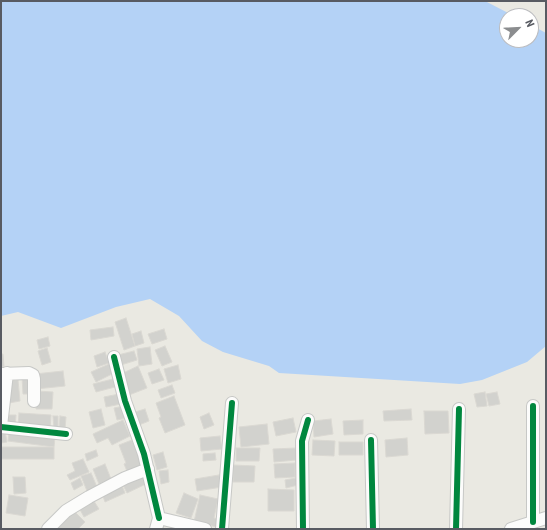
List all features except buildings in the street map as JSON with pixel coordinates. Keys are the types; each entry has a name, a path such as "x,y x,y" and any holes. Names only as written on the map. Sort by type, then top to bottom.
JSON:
{"street":[{"path":"114,357 125,401 148,469 158,524 205,529"},
{"path":"34,401 33,374 4,374 1,427 66,434"},
{"path":"222,529 232,403"},
{"path":"533,406 533,522"},
{"path":"456,529 459,409"},
{"path":"302,529 302,441 308,420"},
{"path":"371,440 373,529"},
{"path":"48,529 66,511 89,497 113,484 148,469"},
{"path":"511,529 546,518"}],"water":[{"path":"1,1 485,1 499,8 499,48 539,48 539,29 546,33 546,346 527,362 482,380 460,384 279,373 269,366 223,352 202,341 179,316 150,299 116,307 61,328 18,312 1,316"}],"cycle path":[{"path":"114,357 125,401 144,454 159,518"},
{"path":"222,529 232,403"},
{"path":"533,406 533,522"},
{"path":"456,529 459,409"},
{"path":"303,529 302,441 308,420"},
{"path":"1,427 66,434"},
{"path":"371,440 373,529"}]}
